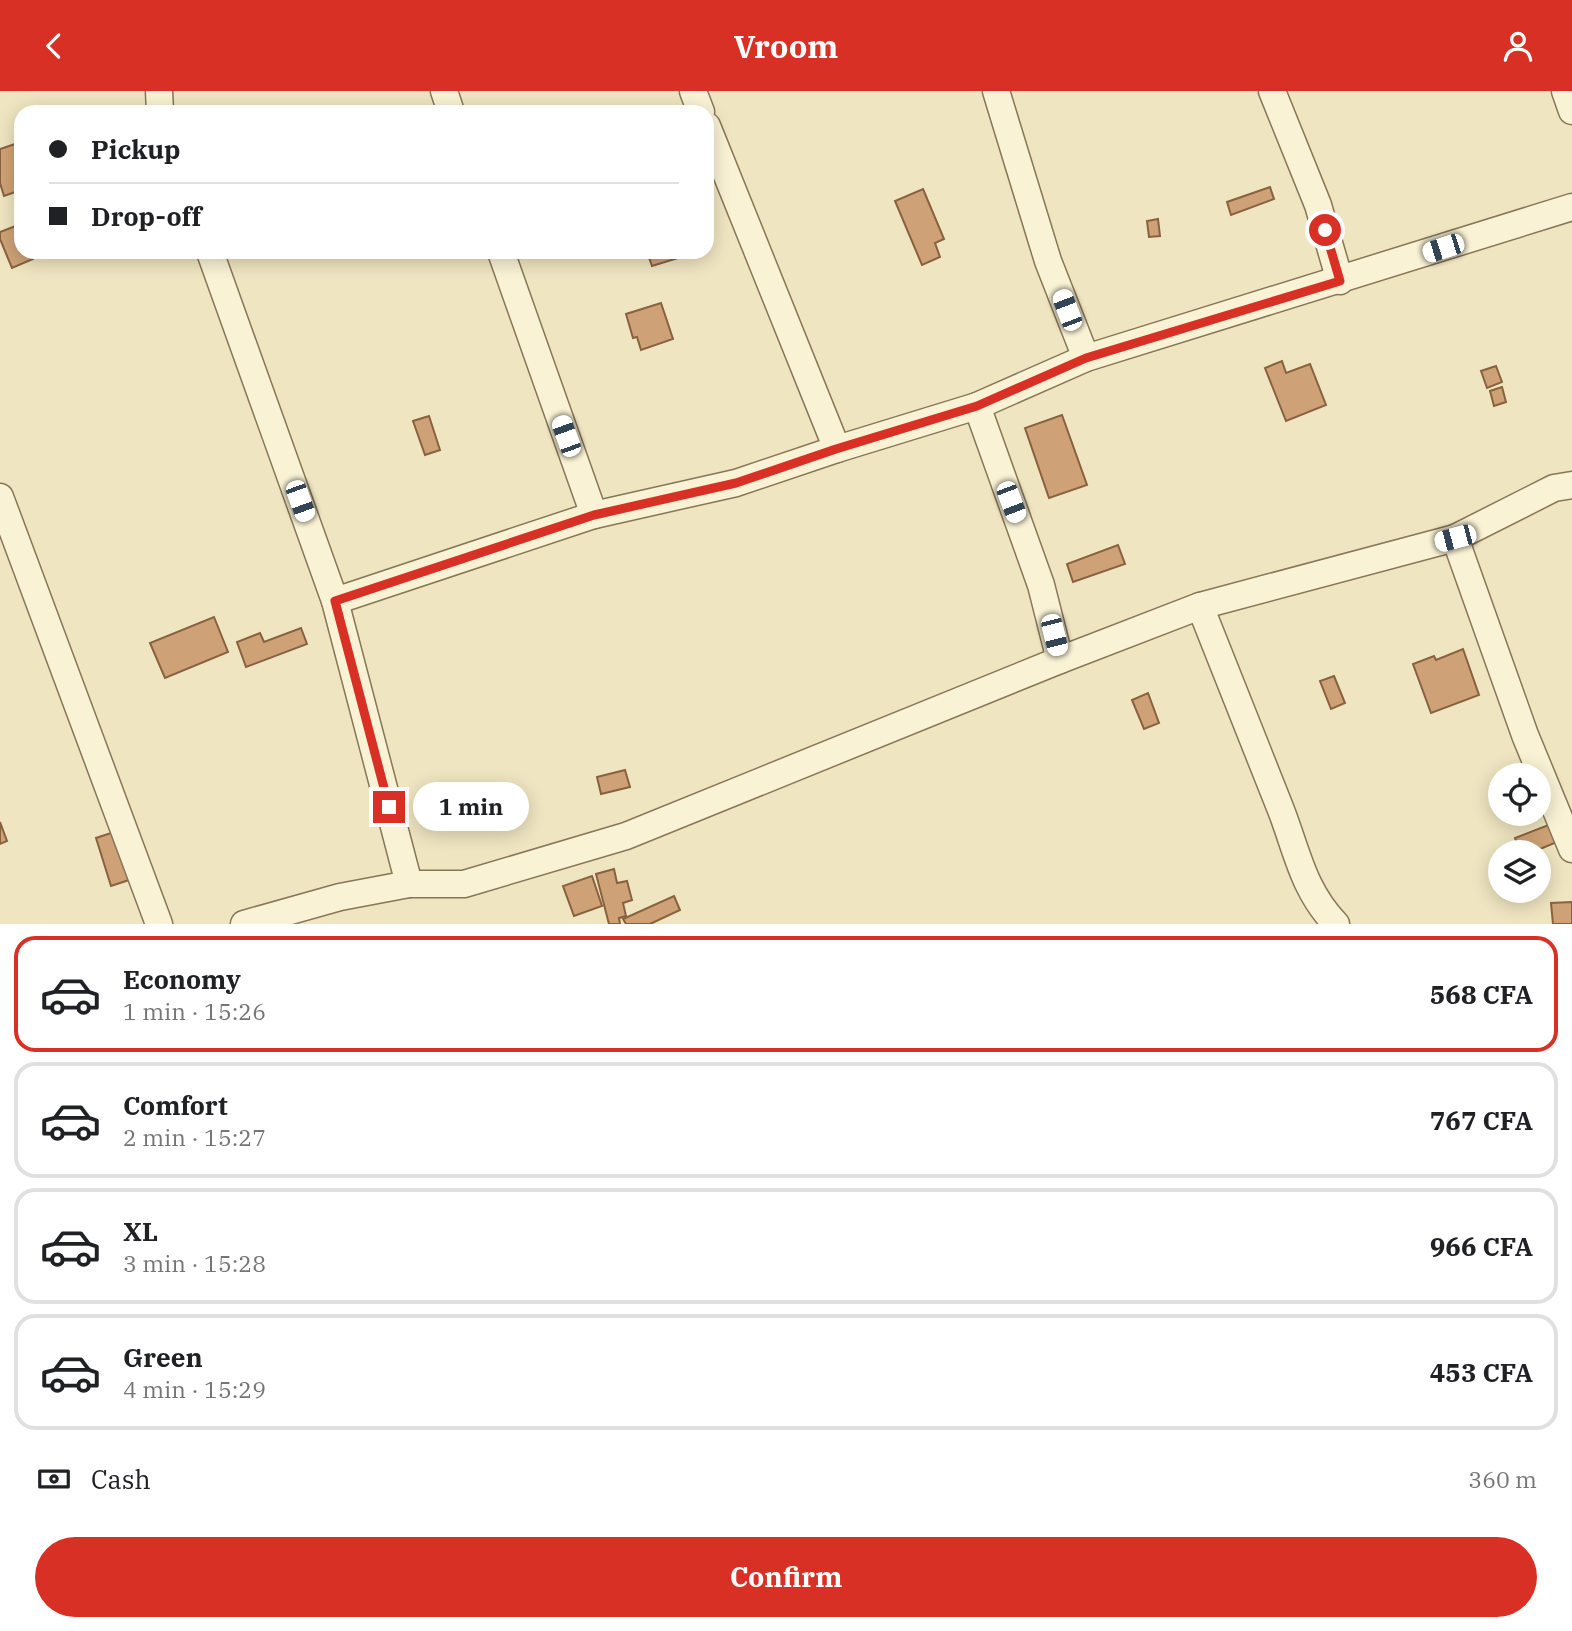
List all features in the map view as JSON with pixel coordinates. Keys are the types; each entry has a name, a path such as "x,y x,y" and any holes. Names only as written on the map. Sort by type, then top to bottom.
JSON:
{"street":[{"path":"996,91 1048,261 1086,358"},
{"path":"1272,91 1318,205 1340,281"},
{"path":"1565,91 1572,111"},
{"path":"714,144 836,449"},
{"path":"335,601 594,515 736,483 977,406 1086,358 1572,207"},
{"path":"213,259 335,601 409,884"},
{"path":"503,259 594,515"},
{"path":"977,406 1041,585 1060,660"},
{"path":"244,924 340,897 409,884 464,884 626,837 1060,660 1200,606 1455,538 1554,488 1572,485"},
{"path":"0,497 159,924"},
{"path":"1455,538 1525,735 1572,849"},
{"path":"1200,606 1285,820 1301,872 1325,913 1336,924"}],"building":[{"path":"14,144 14,192 4,196 0,183 0,149"},
{"path":"1270,187 1274,199 1231,215 1227,202"},
{"path":"923,189 944,239 935,243 940,257 922,265 895,201"},
{"path":"1158,219 1160,236 1149,237 1147,221"},
{"path":"14,227 14,259 33,259 12,268 0,239 0,232"},
{"path":"650,259 675,259 652,266"},
{"path":"661,303 673,339 641,350 637,337 633,338 626,314"},
{"path":"1282,361 1286,373 1310,364 1326,405 1286,421 1265,368"},
{"path":"1496,366 1502,382 1487,388 1481,371"},
{"path":"1502,387 1506,402 1494,406 1490,391"},
{"path":"1062,415 1087,485 1049,498 1025,428"},
{"path":"429,416 440,450 425,455 413,421"},
{"path":"1118,545 1125,564 1073,582 1067,564"},
{"path":"214,617 228,652 165,678 150,643"},
{"path":"301,628 307,644 246,667 237,642 260,633 264,642"},
{"path":"1463,649 1479,695 1431,713 1413,664 1434,656 1436,660"},
{"path":"1334,676 1345,703 1331,709 1320,681"},
{"path":"1148,693 1159,723 1144,729 1132,700"},
{"path":"625,770 630,787 601,794 597,777"},
{"path":"0,822 7,841 0,844"},
{"path":"1551,824 1557,842 1551,844 1551,840 1515,838"},
{"path":"114,832 129,880 111,886 96,838"},
{"path":"614,869 617,883 627,881 632,900 623,903 626,916 619,918 620,924 609,924 596,874"},
{"path":"592,876 602,906 574,916 563,886"},
{"path":"674,896 680,910 650,924 626,924 623,919"},
{"path":"1572,902 1572,924 1553,924 1551,903"}],"route":[{"path":"389,807 335,601 594,515 736,483 977,406 1086,358 1340,281 1325,230"}]}
